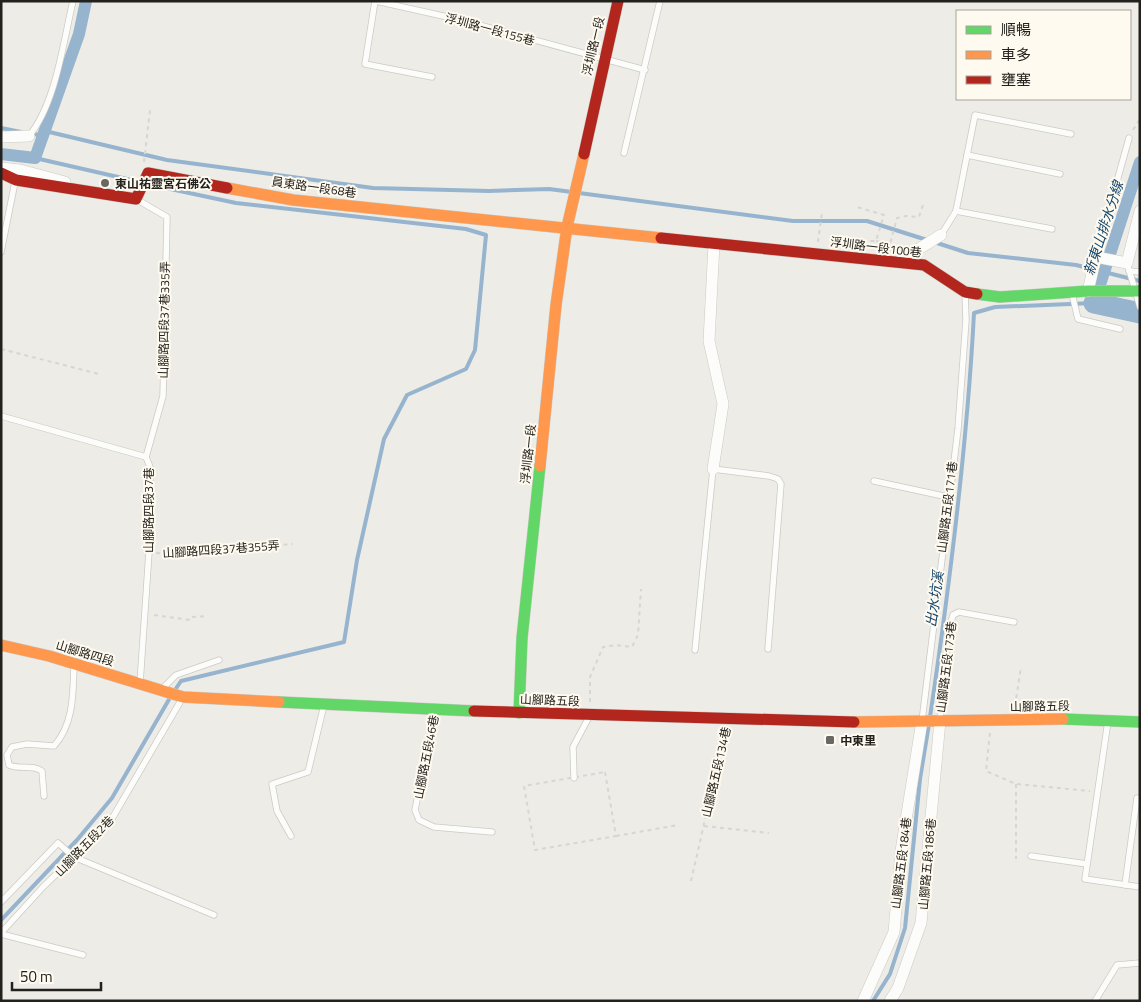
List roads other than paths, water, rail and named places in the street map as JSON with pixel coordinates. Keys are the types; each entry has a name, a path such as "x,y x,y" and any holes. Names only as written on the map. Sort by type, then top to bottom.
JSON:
{"street":[{"name":"浮圳路一段","path":"519,712 522,638 556,305 567,227 618,1"},
{"path":"1,137 29,136"},
{"path":"1,168 20,170 66,182 75,188"},
{"path":"1,173 16,180 136,199"},
{"name":"員東路一段68巷","path":"136,199 148,173 293,200 567,227"},
{"path":"1088,290 1096,257 1128,267 1140,211"},
{"name":"浮圳路一段100巷","path":"567,227 924,265 965,292 1000,297 1088,290 1138,291"},
{"path":"898,262 941,235"},
{"path":"713,470 723,404 709,341 714,244"},
{"name":"山腳路四段","path":"1,645 74,663 180,696"},
{"name":"山腳路五段","path":"180,696 590,715 728,719 844,722 922,720 1108,720 1140,722"},
{"name":"山腳路五段184巷","path":"863,1001 894,932 901,851 922,720"},
{"name":"山腳路五段186巷","path":"890,1001 901,980 921,923 940,721"}],"lane":[{"path":"29,136 37,126 50,96 73,1"},
{"path":"376,1 365,64 432,77"},
{"name":"浮圳路一段155巷","path":"376,1 461,20 645,70"},
{"path":"624,153 660,1"},
{"path":"941,235 956,211 975,115 1071,134"},
{"path":"1096,257 1129,138"},
{"path":"967,156 1060,174"},
{"path":"1,252 16,180"},
{"name":"山腳路四段37巷335弄","path":"136,199 167,217 163,396 146,457"},
{"path":"956,211 1052,229"},
{"path":"1128,267 1140,272"},
{"path":"1128,267 1138,291 1140,306"},
{"name":"山腳路五段171巷","path":"922,720 948,497 958,429 966,320 965,292"},
{"path":"1071,292 1078,319 1120,329"},
{"name":"山腳路四段37巷","path":"1,416 146,457 150,467 149,552 140,684"},
{"path":"695,650 713,470 769,476 778,479 781,484 768,649"},
{"path":"874,481 948,497"},
{"name":"山腳路五段173巷","path":"940,721 948,633 953,615 959,612 1014,622"},
{"path":"160,691 176,675 219,660"},
{"path":"44,796 42,770 36,767 16,768 9,764 7,755 12,747 27,744 54,746 60,740 68,722 72,704 74,663"},
{"name":"山腳路五段2巷","path":"1,934 110,822 180,696"},
{"path":"291,836 277,811 272,784 308,772 325,703"},
{"name":"山腳路五段46巷","path":"436,708 415,810 419,820 434,827 492,832"},
{"path":"574,778 573,747 590,715"},
{"path":"1108,720 1085,879 1140,887"},
{"path":"1125,885 1137,798"},
{"path":"1,902 58,843 74,857 214,915"},
{"path":"1031,856 1087,864"},
{"path":"1,934 83,955"},
{"path":"1095,1001 1116,965 1140,963"}],"waterway":[{"path":"1,154 35,158 79,34 86,1"},
{"path":"1,128 21,132"},
{"path":"45,131 167,160 373,188 489,191 549,189 572,192"},
{"path":"30,133 43,136"},
{"path":"35,158 140,182"},
{"name":"新東山排水分線","path":"1094,303 1140,162"},
{"path":"147,184 236,203 466,229 486,235 475,350 466,369 407,395 384,439 357,560 344,642 181,681 175,690"},
{"path":"579,193 793,221 867,221 927,240"},
{"path":"934,242 968,253 1076,265 1140,281"},
{"name":"出水坑溪","path":"930,717 957,515 974,313 995,307 1094,303"},
{"path":"1094,303 1140,313"},
{"path":"1,920 77,840 112,798 171,696"},
{"name":"出水坑溪","path":"873,1001 890,974 905,928 920,779 929,724"}],"place":[{"name":"東山祐靈宮石佛公","path":"105,183"},
{"name":"中東里","path":"830,740"}]}
